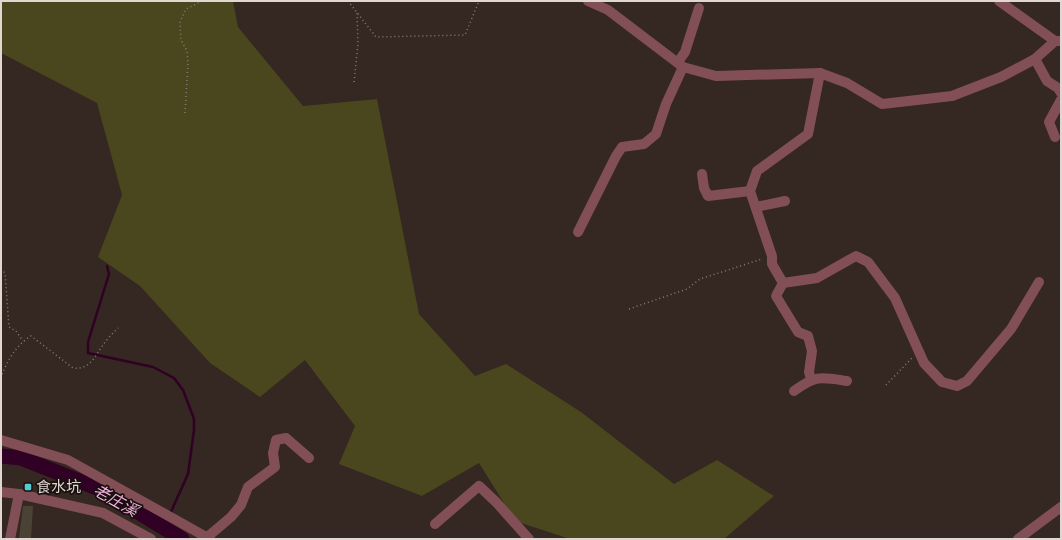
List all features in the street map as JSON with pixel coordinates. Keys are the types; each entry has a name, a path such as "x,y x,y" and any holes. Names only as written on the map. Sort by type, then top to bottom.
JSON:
{"street":[{"path":"588,1 608,10 680,64 716,76 820,73 847,83 882,104 952,96 1001,77 1035,58 1058,41 998,1"},
{"path":"578,232 622,147 644,144 656,134 699,8"},
{"path":"1035,58 1047,82 1058,88 1061,93"},
{"path":"783,284 772,264 772,256 750,191 757,171 808,134 820,73"},
{"path":"1054,137 1049,122 1061,100"},
{"path":"702,174 704,188 708,196 750,191"},
{"path":"756,208 785,202"},
{"path":"810,380 809,372 812,351 808,336 798,332 776,296 783,284 817,278 856,256 868,262 895,298 924,363 942,382 957,386 967,381 1011,329 1039,282"},
{"path":"794,391 810,380 828,378 847,381"},
{"path":"1,440 68,460 207,538 231,517 241,505 248,487 275,467 273,454 276,440 286,438 309,458"},
{"path":"435,524 479,486 496,502 529,539"},
{"path":"1,492 19,494 103,513 151,539"},
{"path":"10,539 19,494"},
{"path":"1018,539 1061,507"}],"path":[{"path":"185,113 188,62 187,51 181,40 180,22 186,9 202,1"},
{"path":"348,1 376,37 465,35 472,23 479,1"},
{"path":"354,82 358,44 357,14"},
{"path":"629,310 687,289 700,279 772,256"},
{"path":"1,269 5,274 9,327 16,331 24,341"},
{"path":"1,378 5,365 24,341 31,336 72,368 79,369 95,359 103,345 118,328"},
{"path":"886,385 919,351"}],"shaded area":[{"path":"1,1 233,1 238,27 303,106 377,99 419,314 475,376 506,364 581,412 674,484 717,460 774,496 724,539 570,539 515,521 479,463 422,496 339,464 355,426 305,360 260,397 210,363 140,286 98,257 122,195 97,103 1,53"}],"building":[{"path":"23,506 33,506 31,539 19,538"}],"waterway":[{"path":"107,266 109,274 88,342 88,353 153,367 174,378 183,390 194,419 188,474 170,514"},
{"name":"老庄溪","path":"1,456 21,458 102,490 182,539"},
{"path":"165,528 169,519"}],"place":[{"name":"食水坑","path":"28,487"}]}
